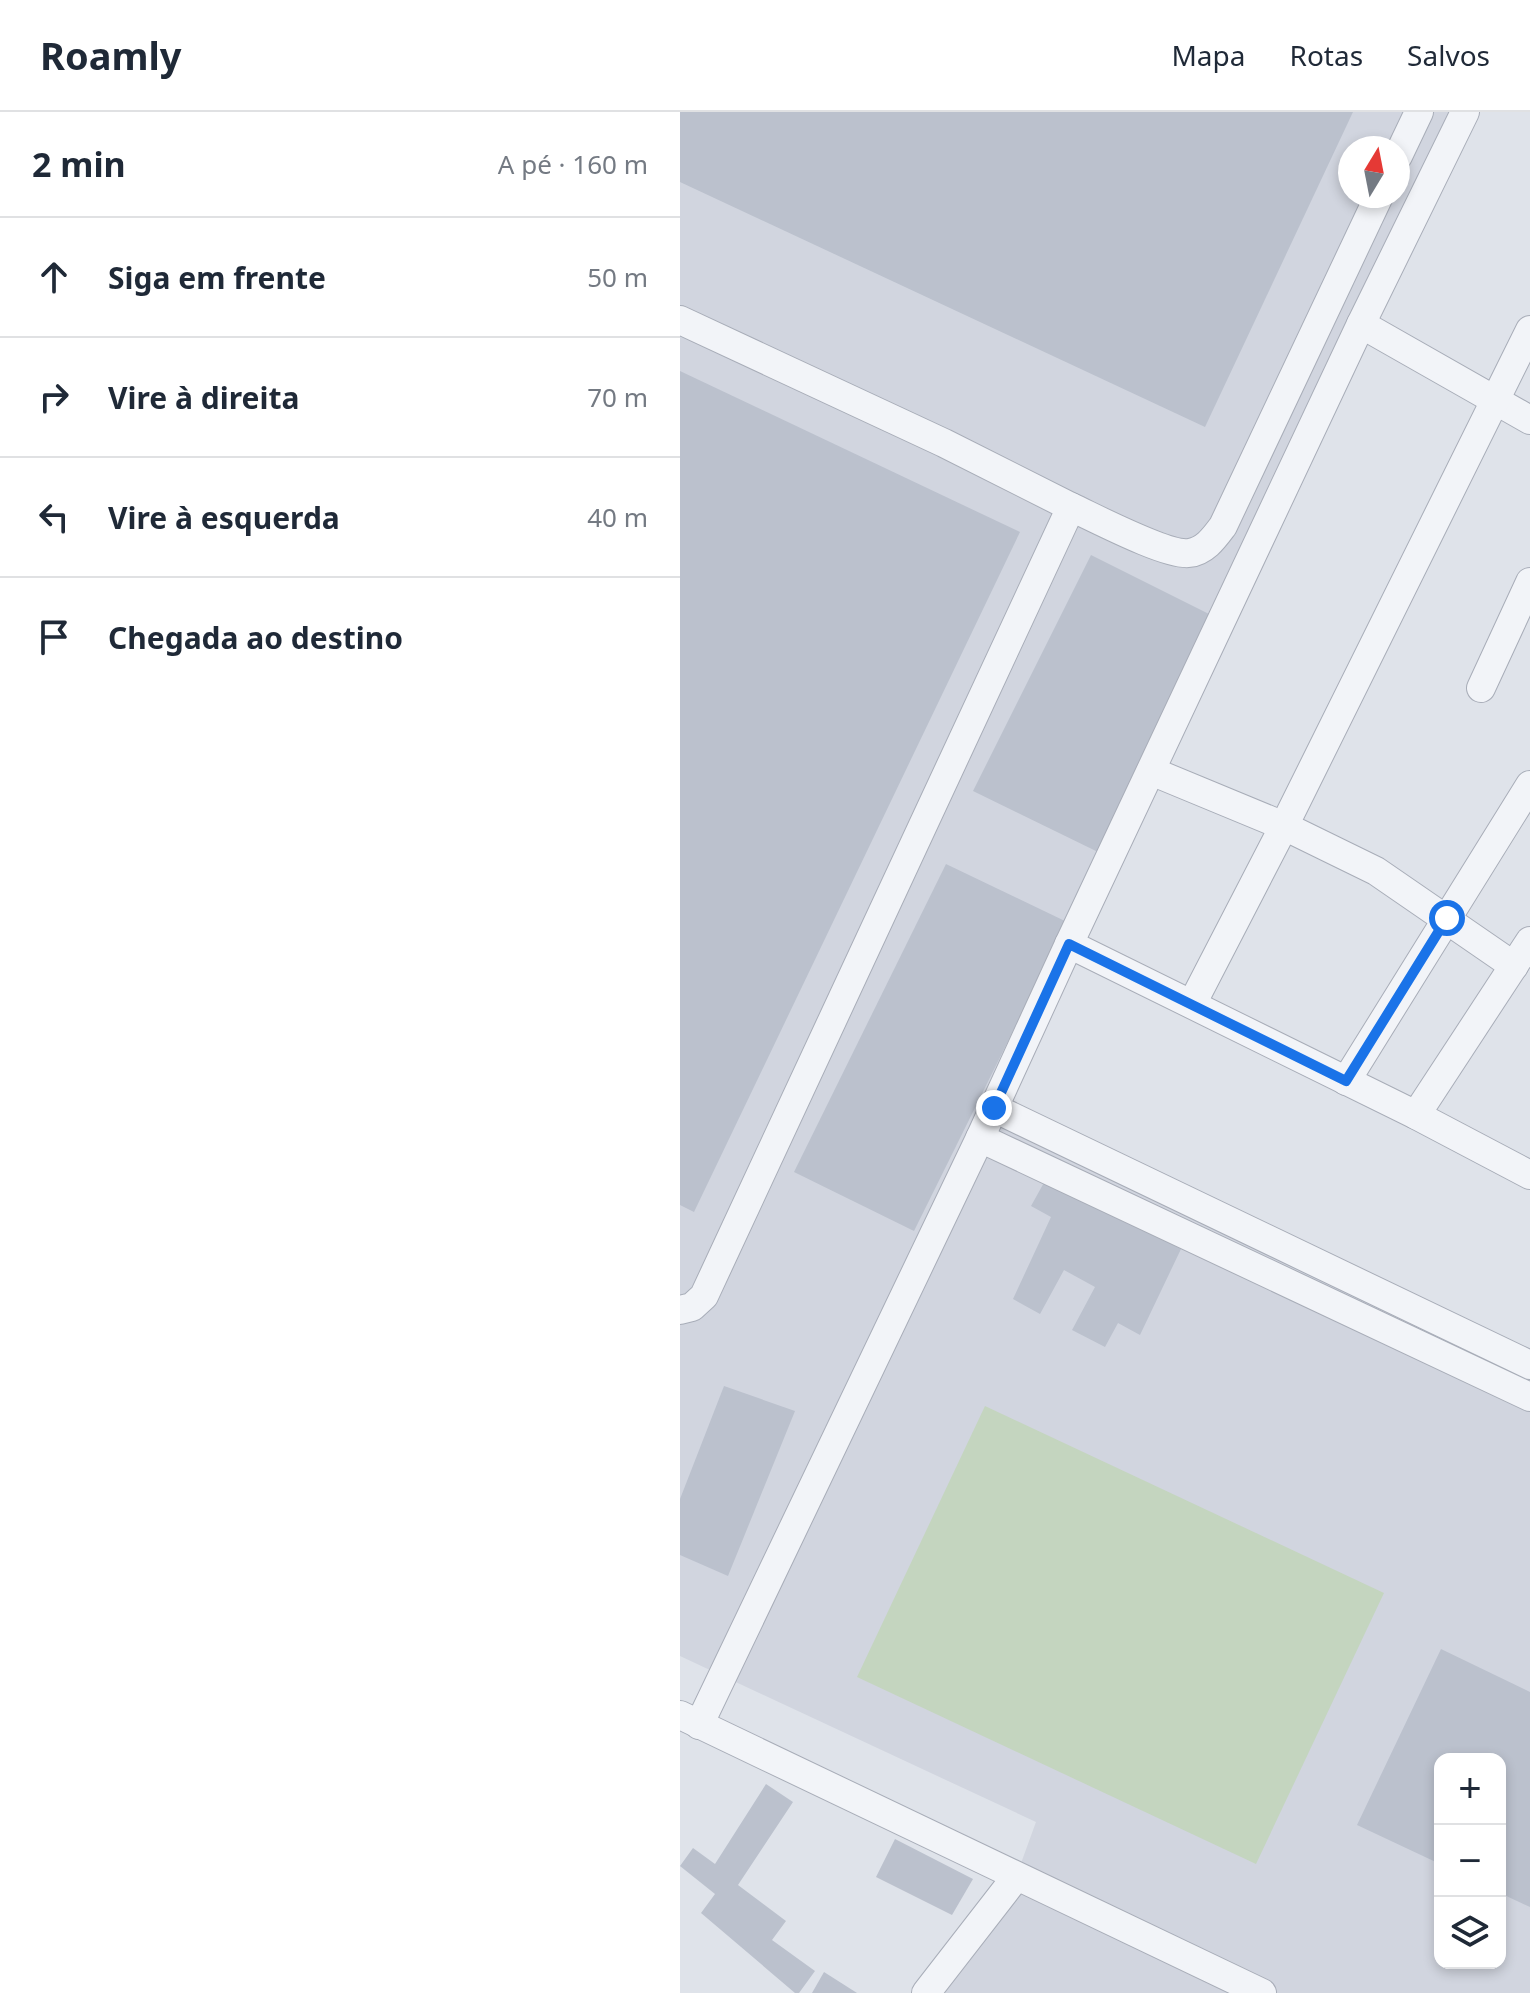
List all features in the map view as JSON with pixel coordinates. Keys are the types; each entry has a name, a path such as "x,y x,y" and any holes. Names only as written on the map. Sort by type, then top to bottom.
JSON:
{"street":[{"path":"1408,136 1419,112"},
{"path":"1262,1993 690,1720 980,1138 1361,324 1465,112"},
{"path":"680,320 944,443 1071,507 1168,550 1190,553 1208,545 1223,526 1373,208"},
{"path":"1361,324 1530,420"},
{"path":"1192,1004 1284,826 1530,330"},
{"path":"680,1310 692,1307 704,1296 1071,507"},
{"path":"1481,688 1530,582"},
{"path":"1151,771 1284,826 1376,871 1514,966"},
{"path":"1346,1081 1530,785"},
{"path":"1416,1115 1530,941"},
{"path":"1069,944 1416,1115 1530,1175"},
{"path":"994,1108 1530,1365"},
{"path":"980,1138 1530,1397"},
{"path":"926,1993 1016,1877"}],"shaded area":[{"path":"680,112 1456,112 994,1107 1530,1357 1530,1993 926,1993 1016,1877 1036,1822 680,1656"}],"green space":[{"path":"985,1406 1384,1593 1256,1864 857,1677"}],"building":[{"path":"680,112 1353,112 1342,136 1338,136 1338,144 1205,427 680,182"},
{"path":"680,371 1020,532 694,1212 680,1205"},
{"path":"1091,555 1213,616 1098,852 973,791"},
{"path":"946,864 1067,922 914,1231 794,1172"},
{"path":"1046,1179 1181,1249 1140,1335 1118,1323 1105,1347 1072,1330 1095,1287 1064,1270 1040,1314 1013,1299 1051,1217 1031,1206"},
{"path":"724,1386 795,1411 728,1576 680,1555 680,1499"},
{"path":"1441,1649 1530,1692 1530,1907 1506,1896 1506,1753 1434,1753 1434,1861 1357,1825"},
{"path":"766,1784 793,1802 738,1885 786,1921 772,1940 815,1971 799,1993 795,1993 701,1913 715,1894 680,1866 693,1848 715,1864"},
{"path":"895,1839 973,1879 952,1915 876,1877"},
{"path":"824,1972 857,1993 812,1993"}],"route":[{"path":"994,1108 1069,944 1346,1081 1447,918"}]}
